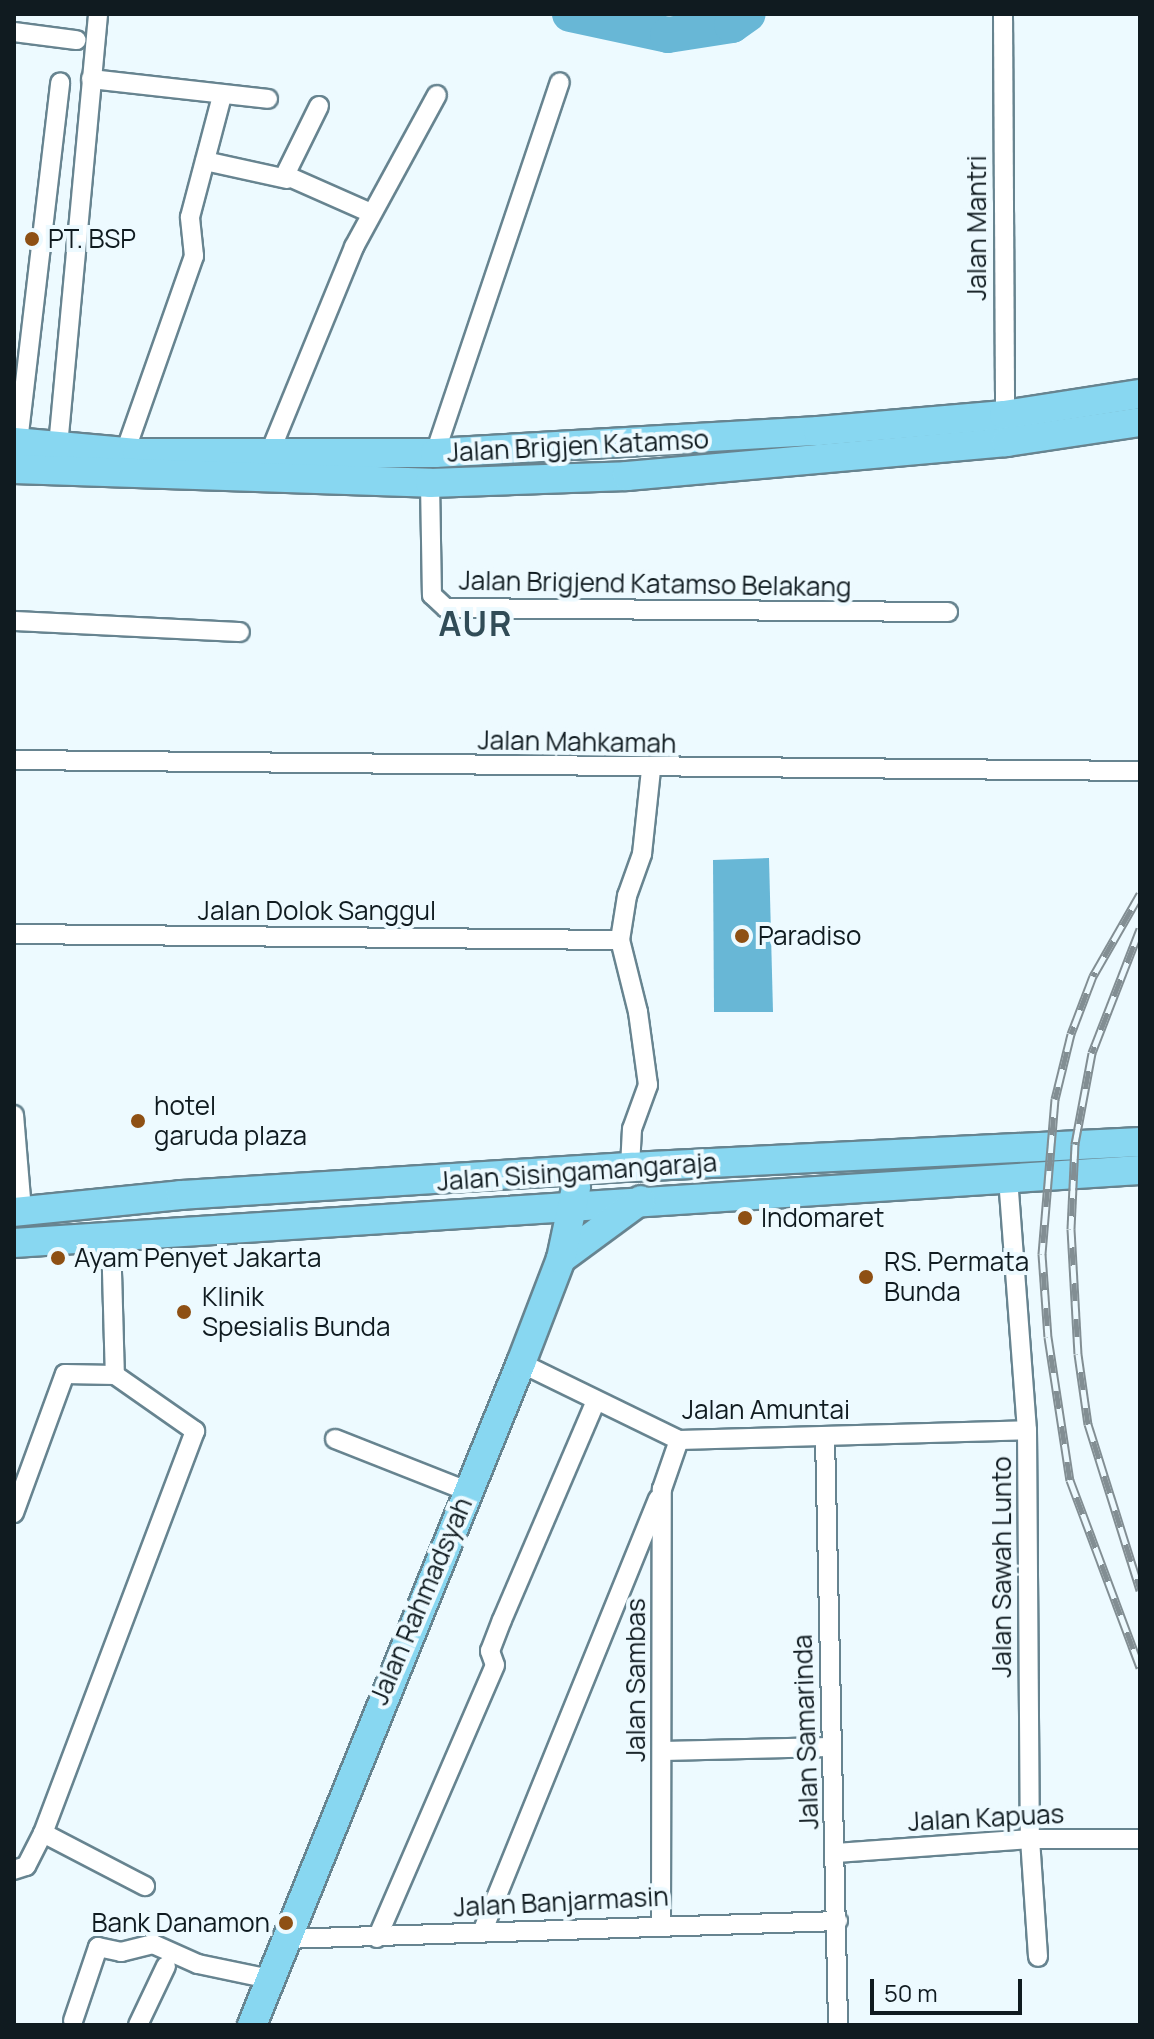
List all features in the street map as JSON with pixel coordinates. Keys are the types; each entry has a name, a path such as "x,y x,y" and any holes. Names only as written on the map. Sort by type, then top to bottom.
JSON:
{"main road":[{"name":"Jalan Brigjen Katamso","path":"15,451 430,483 627,476 1005,429 1140,394"},
{"name":"Jalan Brigjen Katamso","path":"15,451 58,446 125,452 435,453 1140,422"},
{"path":"430,483 435,453"},
{"name":"Jalan Sisingamangaraja","path":"18,1211 181,1195 578,1173 630,1167 1140,1142"},
{"path":"753,1194 754,1161"},
{"name":"Jalan Sisingamangaraja","path":"14,1243 642,1199 1140,1170"},
{"name":"Jalan Rahmadsyah","path":"252,2025 561,1259 574,1206 578,1173"},
{"path":"561,1259 642,1199"}],"street":[{"path":"58,446 98,14"},
{"name":"Jalan Mantri","path":"1003,14 1005,429"},
{"path":"14,32 76,40"},
{"path":"91,79 268,99"},
{"path":"15,451 60,82"},
{"path":"435,453 560,82"},
{"path":"270,452 371,213 437,95"},
{"path":"125,452 194,256 190,217 222,96"},
{"path":"287,179 319,106"},
{"path":"205,161 287,179 371,213"},
{"name":"Jalan Brigjend Katamso Belakang","path":"430,483 432,595 446,608 948,612"},
{"path":"14,621 240,632"},
{"name":"Jalan Mahkamah","path":"14,760 651,770 1140,771"},
{"path":"630,1167 632,1129 648,1085 638,1012 620,940 627,896 642,854 651,770"},
{"name":"Jalan Dolok Sanggul","path":"14,934 620,940"},
{"path":"14,1115 18,1211"},
{"name":"Jalan Sawah Lunto","path":"1008,1178 1027,1430 1030,1839 1038,1957"},
{"path":"111,1236 115,1375"},
{"name":"Jalan Amuntai","path":"521,1363 679,1440 1027,1430"},
{"path":"14,1513 63,1377 115,1375 196,1436 43,1833 26,1866 14,1870"},
{"path":"377,1938 495,1665 490,1651 596,1401"},
{"name":"Jalan Samarinda","path":"825,1437 838,2025"},
{"path":"335,1439 467,1491"},
{"name":"Jalan Sambas","path":"661,1923 662,1489 679,1440"},
{"path":"483,1930 662,1489"},
{"path":"662,1751 831,1747"},
{"path":"43,1833 145,1886"},
{"name":"Jalan Kapuas","path":"836,1853 1030,1839 1140,1839"},
{"name":"Jalan Banjarmasin","path":"285,1939 377,1938 661,1923 838,1921"},
{"path":"73,2021 98,1947 121,1952 153,1944 198,1964 270,1979"},
{"path":"138,2025 166,1966"}],"water":[{"name":"Paradiso","path":"769,858 773,1012 714,1012 713,860"}],"waterway":[{"path":"570,14 668,35 732,25 748,14"}],"railway":[{"path":"1140,894 1093,976 1071,1034 1055,1099 1042,1254 1048,1337 1070,1480 1140,1667"},
{"path":"1140,929 1092,1053 1075,1144 1071,1229 1078,1354 1088,1424 1140,1590"}],"place":[{"name":"PT. BSP","path":"32,239"},
{"name":"Paradiso","path":"742,936"},
{"name":"hotel garuda plaza","path":"138,1121"},
{"name":"Indomaret","path":"745,1218"},
{"name":"Ayam Penyet Jakarta","path":"58,1258"},
{"name":"RS. Permata Bunda","path":"866,1277"},
{"name":"Klinik Spesialis Bunda","path":"184,1312"},
{"name":"Bank Danamon","path":"286,1923"}],"district":[{"name":"AUR","path":"476,624"}]}
